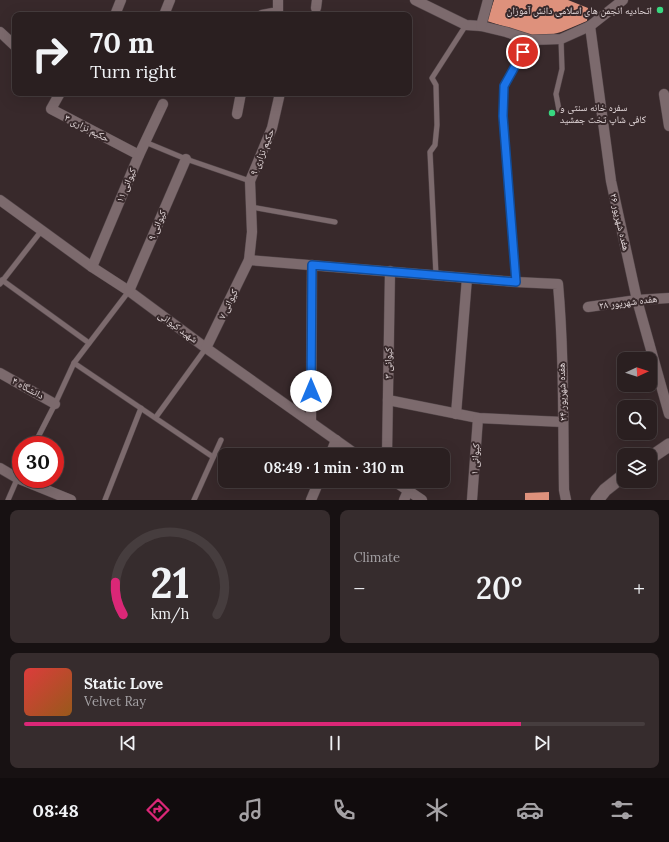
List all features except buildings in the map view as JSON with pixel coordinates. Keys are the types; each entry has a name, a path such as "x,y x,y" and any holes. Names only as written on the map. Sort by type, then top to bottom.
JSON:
{"street":[{"path":"116,12 122,0"},
{"path":"165,12 170,0"},
{"path":"278,0 278,12"},
{"path":"415,0 466,25 480,26 531,40 561,38 590,26 623,0"},
{"path":"480,26 488,0"},
{"name":"هفده شهریور ۲۶","path":"590,26 611,181 637,300 669,414"},
{"path":"0,32 12,43"},
{"path":"664,94 669,126"},
{"name":"حکیم نزاری ۳","path":"58,96 51,109 139,155"},
{"path":"237,114 241,96"},
{"name":"حکیم نزاری ۹","path":"249,260 252,232 250,181 272,128 279,96"},
{"name":"کیوانی ۱۱","path":"92,267 139,155 163,104"},
{"name":"کیوانی ۹","path":"129,291 186,159"},
{"name":"شهید کیوانی","path":"0,200 347,448"},
{"path":"249,260 516,282"},
{"name":"کیوانی ۷","path":"206,348 249,260"},
{"path":"310,422 312,265"},
{"name":"کیوانی ۳","path":"387,448 390,271"},
{"path":"456,414 467,278"},
{"name":"هفده شهریور ۲۴","path":"516,282 558,284 560,307 564,490 566,500"},
{"name":"هفده شهریور ۲۸","path":"588,307 637,300 669,298"},
{"name":"دانشگاه ۴","path":"0,373 55,404"},
{"path":"388,400 478,418 563,422"},
{"name":"کیوانی ۱","path":"472,500 478,418"},
{"path":"333,448 336,440"},
{"path":"657,454 669,446"},
{"path":"0,468 12,472"},
{"path":"597,500 605,490 617,481"},
{"path":"47,488 71,500"},
{"path":"311,500 316,488"},
{"path":"406,495 422,500"}],"lane":[{"path":"436,275 430,152 435,145 437,125 436,85 432,78 466,25"},
{"path":"559,110 556,94 562,69 561,38"},
{"path":"516,282 503,116 504,86 515,64 531,40"},
{"path":"145,142 186,159 250,181"},
{"path":"251,207 335,222"},
{"path":"42,230 1,282 89,343"},
{"path":"39,436 74,363 129,291"},
{"path":"156,417 206,348"},
{"path":"74,363 156,417 213,457"},
{"path":"105,500 141,408"},
{"path":"194,500 221,440"},
{"path":"8,500 13,488"}],"place":[{"name":"اتحادیه انجمن های اسلامی دانش آموزان","path":"660,10"},
{"name":"سفره خانه سنتی و کافی شاپ تخت جمشید","path":"552,113"}],"route":[{"path":"311,391 312,265 516,282 503,116 504,86 523,52"}]}
